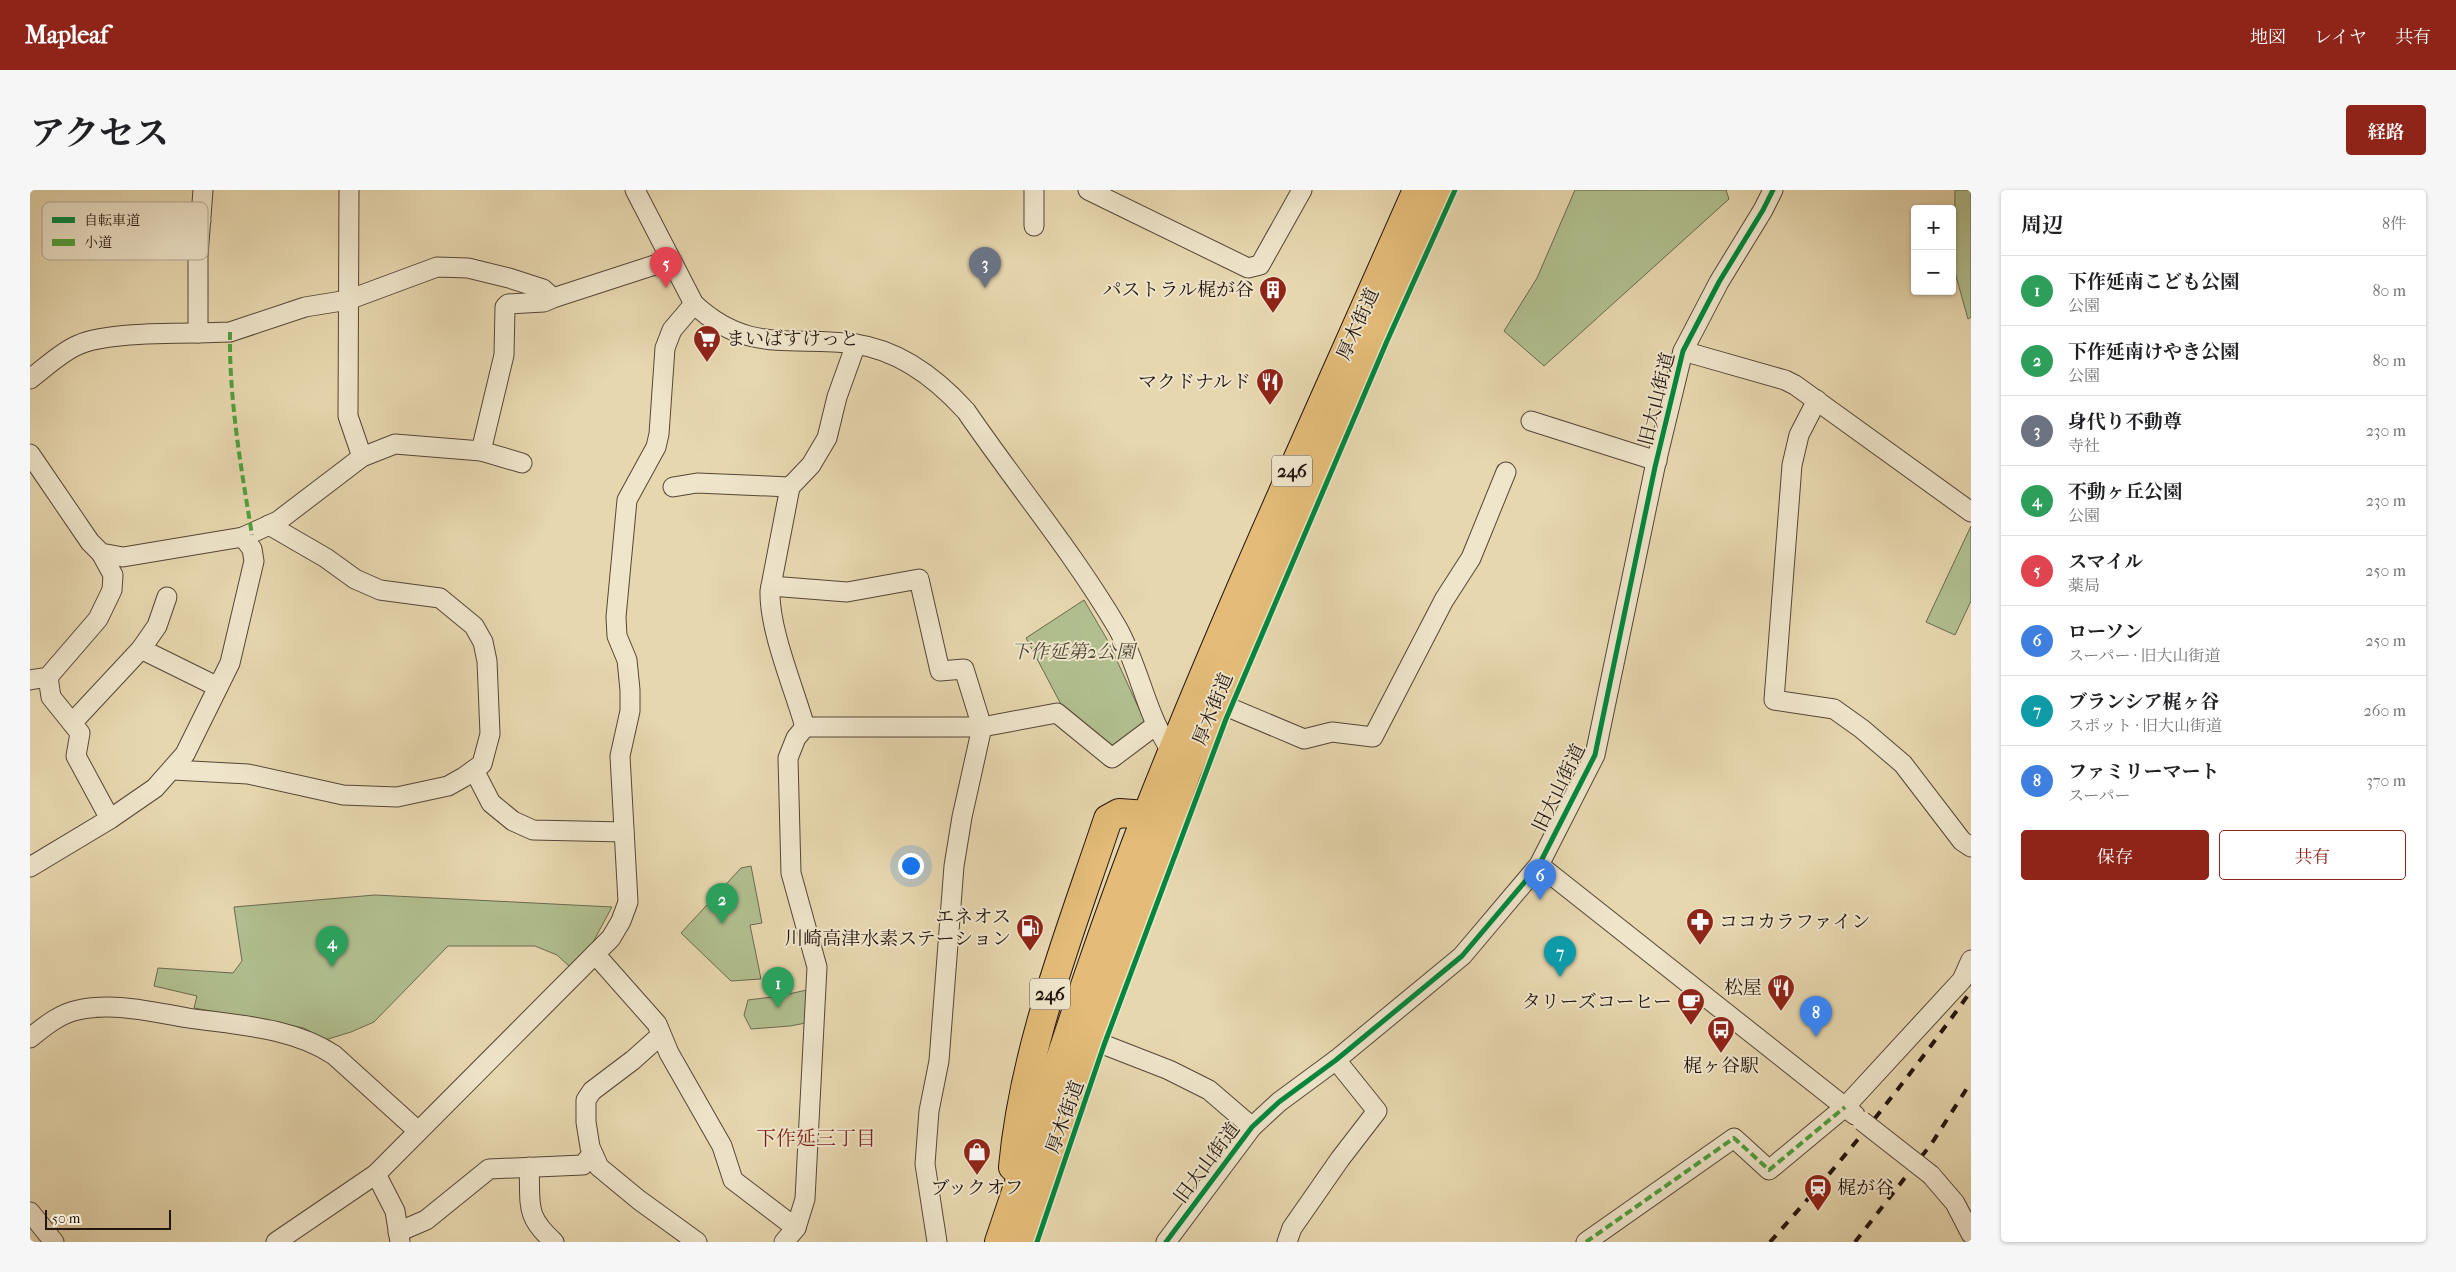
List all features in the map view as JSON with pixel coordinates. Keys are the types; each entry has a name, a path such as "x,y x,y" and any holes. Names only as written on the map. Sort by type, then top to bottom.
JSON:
{"highway":[{"name":"厚木街道","path":"1021,1242 1092,1040 1180,762 1266,528 1417,190"},
{"name":"厚木街道","path":"999,1242 1083,992 1147,815 1216,702 1291,524 1442,190"},
{"name":"246","path":"1009,1214 1017,1123 1043,1016 1108,819 1119,813 1147,815"}],"street":[{"path":"349,190 348,416 362,457"},
{"path":"635,190 694,304 707,317 733,332 761,340 856,344 905,361 926,373 950,394 966,411 1064,545 1118,630 1140,680 1156,725 1180,762"},
{"path":"1034,190 1034,226"},
{"path":"1088,190 1248,268 1260,266 1302,190"},
{"name":"旧大山街道","path":"1166,1242 1252,1127 1279,1102 1336,1060 1462,956 1538,865 1595,755 1657,461 1683,351 1719,282 1773,190"},
{"path":"198,260 198,333"},
{"path":"481,451 504,355 505,307 508,304 544,302 670,260"},
{"path":"30,379 78,344 104,338 160,333 230,332 304,307 348,300 438,267 468,268 509,278 543,289 553,298"},
{"path":"276,1242 376,1174 611,938 621,921 628,902 628,859 624,832 620,756 630,711 630,690 627,660 617,636 616,617 628,500 656,448 659,434 665,348 672,330 694,304"},
{"path":"805,727 769,605 771,586 790,488 811,465 827,438 837,397 856,344"},
{"path":"1683,351 1785,380 1817,400 1971,512"},
{"path":"1817,400 1799,435 1792,465 1774,700 1834,709 1862,729 1903,764 1962,841 1971,847"},
{"path":"1530,421 1657,461"},
{"path":"101,553 123,556 243,537 278,521 362,457 395,444 481,451 522,463"},
{"path":"30,454 90,542 101,553 113,575 112,590 98,619 39,678 51,697 80,733 76,756 110,819"},
{"path":"1216,702 1304,739 1332,732 1372,738 1444,600 1471,558 1506,472"},
{"path":"673,487 697,483 790,488"},
{"path":"173,770 248,774 343,795 397,797 448,786 482,764 490,734 487,661 483,642 474,626 440,598 380,590 354,580 326,558 269,525"},
{"path":"30,867 110,819 155,788 173,770 185,754 230,663 254,561 252,549 243,537"},
{"path":"771,586 847,592 919,579 940,671 964,669 982,727 964,808 954,866 939,1061 929,1111 925,1164 937,1242"},
{"path":"72,723 140,648 157,626 168,597"},
{"path":"140,648 218,687"},
{"path":"805,727 982,727 1057,713 1112,758 1156,725"},
{"path":"595,954 652,1016 681,1075 722,1146 733,1180 790,1235 805,1199 817,967 790,872 788,758 796,738 805,727"},
{"path":"474,770 491,804 514,821 533,830 624,832"},
{"path":"1538,865 1931,1175 1955,1203 1971,1234"},
{"path":"1586,1242 1734,1138 1769,1170 1845,1107 1962,980 1971,960"},
{"path":"30,1038 51,1021 78,1010 114,1006 274,1031 322,1048 334,1055 418,1131"},
{"path":"661,1035 633,1060 592,1091 586,1100 586,1122 592,1154 599,1167 639,1200 697,1242"},
{"path":"1092,1040 1168,1070 1209,1090 1252,1127"},
{"path":"1287,1242 1292,1228 1340,1159 1377,1111 1336,1060"},
{"path":"376,1174 395,1211 399,1237 426,1220 489,1169 583,1165 592,1154"},
{"path":"529,1167 531,1216 538,1227 554,1242"},
{"path":"30,1212 54,1242"}],"green space":[{"path":"1575,190 1726,190 1729,199 1544,366 1504,331 1537,278"},
{"path":"1955,190 1971,190 1971,317 1968,319 1956,276"},
{"path":"1971,526 1971,601 1955,635 1926,622"},
{"name":"下作延第2公園","path":"1084,600 1108,641 1145,722 1114,746 1106,747 1064,710 1026,638"},
{"path":"751,866 762,923 750,925 761,979 731,981 681,933 741,868"},
{"path":"375,895 612,907 592,944 569,966 557,955 535,946 448,946 374,1022 325,1040 304,1028 194,1008 197,996 154,986 158,968 233,973 242,961 234,907"},
{"path":"811,989 811,1022 790,1026 751,1029 744,1015 748,1000 780,996"}],"railway":[{"path":"1770,1242 1874,1120 1971,991"},
{"path":"1855,1242 1932,1143 1971,1082"}],"marked path":[{"path":"230,332 231,383 252,535"},
{"path":"1586,1242 1734,1138 1769,1170 1845,1107"}],"cycle path":[{"path":"1037,1242 1104,1045 1226,719 1387,341 1455,190"},
{"path":"1166,1242 1252,1127 1279,1102 1336,1060 1462,956 1539,865 1595,755 1655,467 1683,351 1719,282 1773,190"}],"place":[{"name":"スマイル","path":"666,288"},
{"name":"身代り不動尊","path":"985,288"},
{"name":"パストラル梶が谷","path":"1273,314"},
{"name":"まいばすけっと","path":"707,363"},
{"name":"マクドナルド","path":"1270,406"},
{"name":"ローソン","path":"1540,900"},
{"name":"下作延南けやき公園","path":"722,924"},
{"name":"ココカラファイン","path":"1700,946"},
{"name":"エネオス 川崎高津水素ステーション","path":"1030,952"},
{"name":"不動ヶ丘公園","path":"332,967"},
{"name":"ブランシア梶ヶ谷","path":"1560,977"},
{"name":"下作延南こども公園","path":"778,1008"},
{"name":"松屋","path":"1781,1012"},
{"name":"タリーズコーヒー","path":"1691,1026"},
{"name":"ファミリーマート","path":"1816,1037"},
{"name":"梶ヶ谷駅","path":"1721,1054"},
{"name":"ブックオフ","path":"977,1176"},
{"name":"梶が谷","path":"1818,1212"}],"district":[{"name":"下作延三丁目","path":"816,1138"}]}
